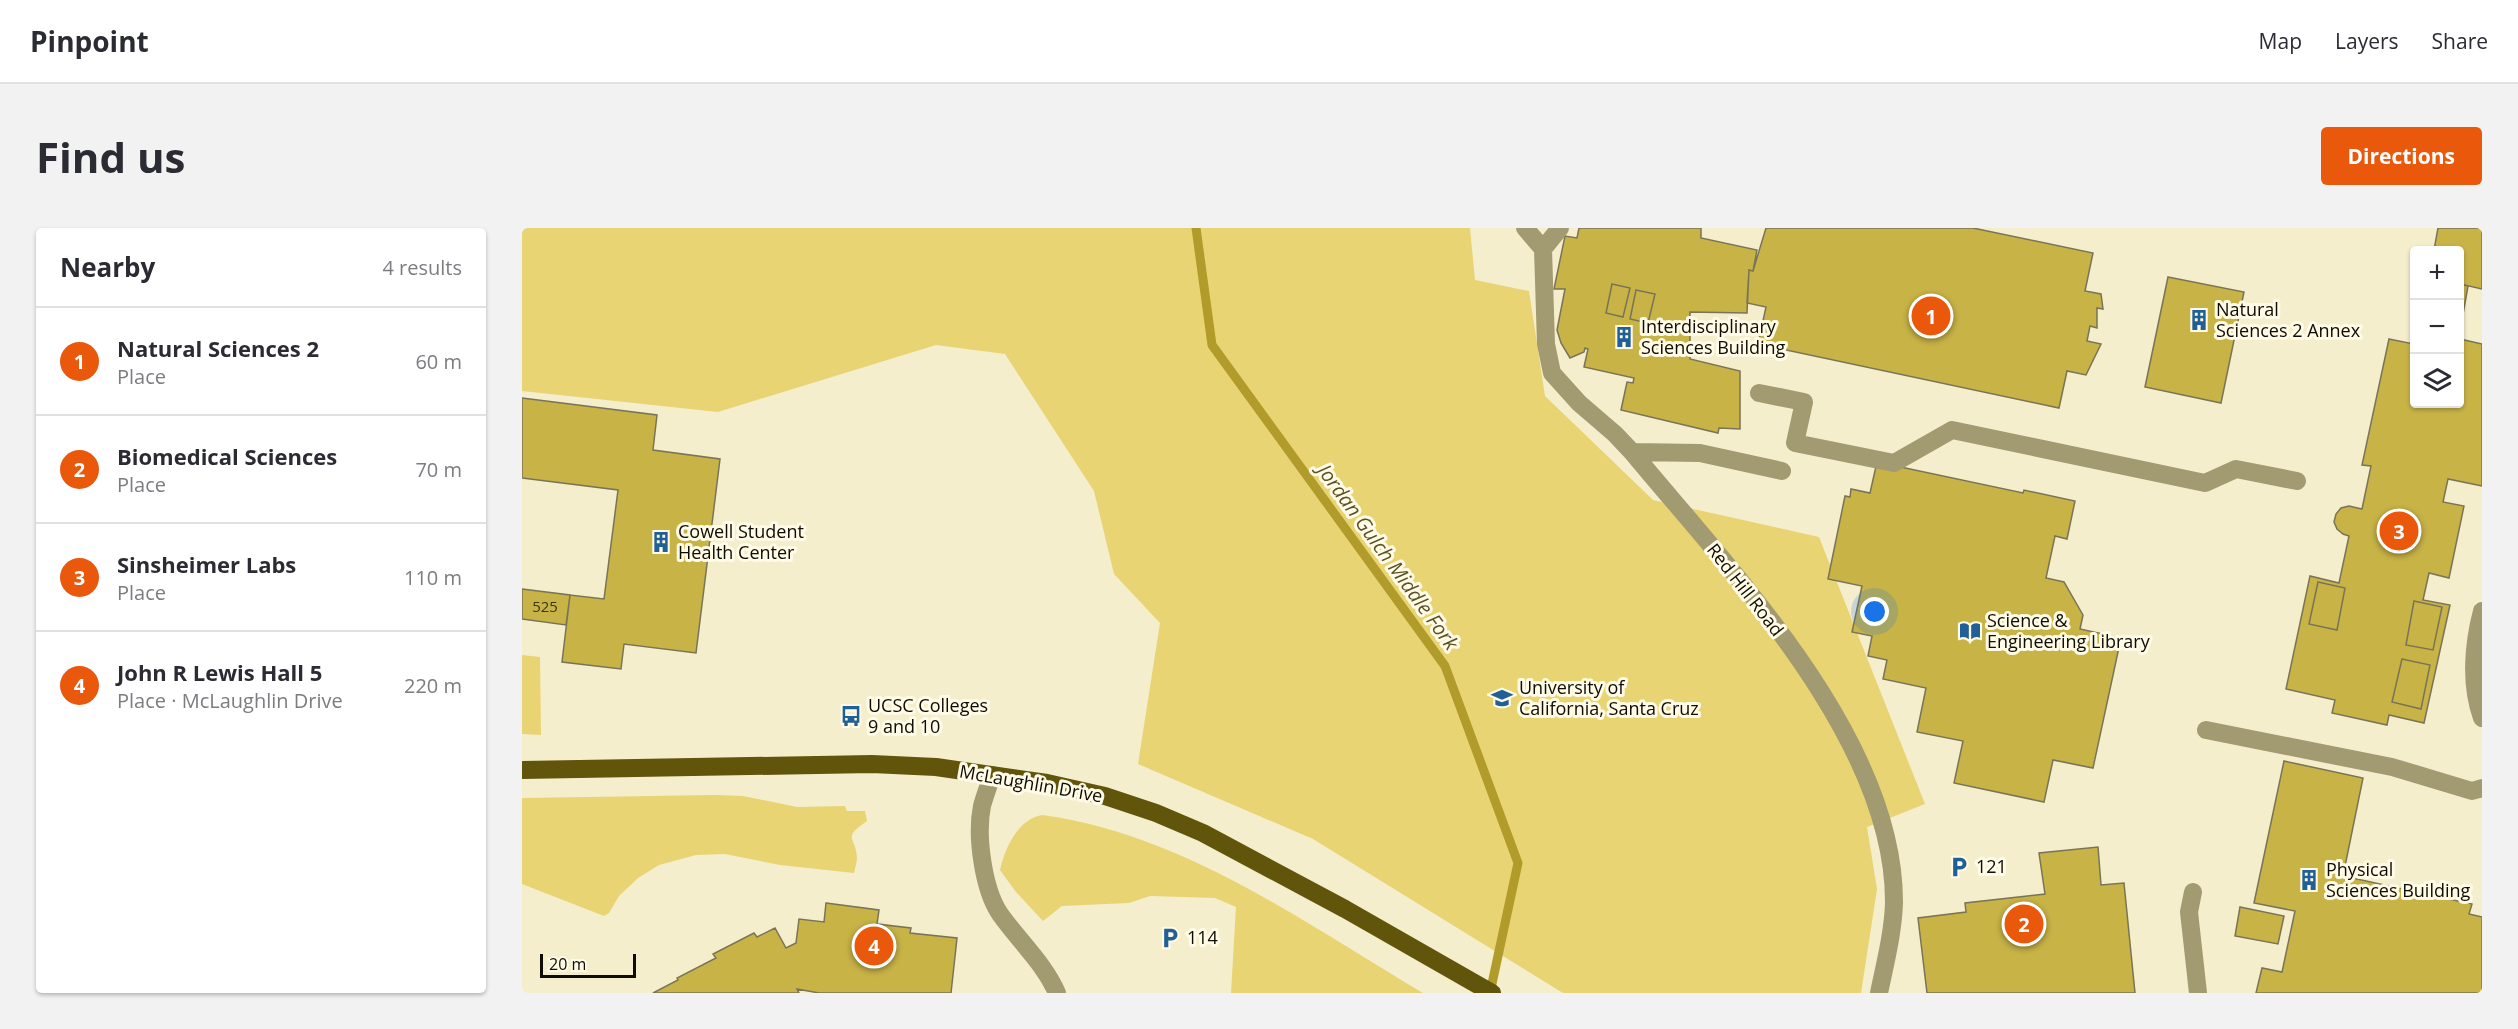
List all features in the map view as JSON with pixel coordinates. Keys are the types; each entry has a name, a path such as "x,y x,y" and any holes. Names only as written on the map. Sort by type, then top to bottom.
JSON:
{"main road":[{"name":"McLaughlin Drive","path":"522,770 872,764 920,766 992,775 1105,796 1156,813 1203,833 1345,909 1492,993"}],"street":[{"path":"1525,228 1543,249 1560,228"},
{"name":"Red Hill Road","path":"1543,249 1546,344 1552,373 1579,403 1632,452 1762,607 1834,712 1853,751 1869,788 1889,850 1894,904 1879,993"},
{"path":"1760,393 1804,402 1795,442 1894,463 1952,430 2205,483 2236,469 2297,482"},
{"path":"1632,452 1700,453 1782,471"},
{"path":"2482,611 2474,658 2479,710 2482,718"},
{"path":"2206,730 2392,767 2472,790 2482,788"},
{"path":"992,775 982,808 980,845 989,890 999,913 1026,945 1052,981 1057,993"},
{"path":"2193,892 2189,912 2198,993"}],"shaded area":[{"path":"522,228 1470,228 1475,280 1529,291 1545,396 1653,500 1819,537 1925,804 1867,827 1877,889 1861,993 1563,993 1313,839 1138,764 1160,623 1114,574 1094,491 1005,354 936,345 718,412 522,391"},
{"path":"522,655 540,657 541,735 522,734"},
{"path":"743,796 797,807 845,806 847,811 865,811 867,821 852,835 857,858 854,873 780,865 725,854 696,855 659,865 638,878 619,896 609,913 604,916 522,884 522,798"},
{"path":"1042,815 1094,825 1144,841 1193,861 1287,910 1423,993 1231,993 1236,907 1215,898 1150,896 1129,903 1062,906 1043,921 1016,892 1000,870 1009,844 1019,828"}],"building":[{"name":"Interdisciplinary Sciences Building","path":"1579,228 1701,228 1701,238 1757,250 1753,271 1749,270 1747,313 1690,312 1690,359 1740,371 1740,429 1719,428 1718,433 1621,410 1627,382 1633,383 1634,378 1584,367 1588,349 1585,348 1584,352 1570,358 1561,343 1557,330 1565,289 1554,289 1565,236 1577,238"},
{"path":"1766,228 1973,228 2093,253 2085,291 2101,294 2103,309 2097,308 2097,328 2090,326 2087,341 2101,344 2086,375 2067,371 2059,408 1758,344 1766,307 1747,303 1749,270 1753,271"},
{"path":"2438,228 2482,228 2482,289 2464,285 2464,246 2435,246"},
{"name":"Natural Sciences 2 Annex","path":"2168,277 2244,292 2221,403 2145,387"},
{"path":"1612,284 1630,288 1623,317 1606,313"},
{"path":"2464,285 2468,286 2464,308"},
{"path":"1636,290 1655,294 1648,323 1630,319"},
{"path":"2389,339 2410,343 2410,408 2464,408 2464,340 2482,344 2482,486 2448,479 2443,502 2464,506 2449,578 2429,573 2423,600 2450,605 2424,723 2389,715 2387,725 2332,713 2335,700 2286,689 2310,576 2339,583 2349,536 2337,529 2334,522 2341,508 2349,506 2362,509 2371,466 2362,465"},
{"name":"Cowell Student Health Center","path":"522,398 657,415 653,450 720,459 696,653 624,644 621,669 562,662 570,595 604,599 618,490 522,478"},
{"name":"Science & Engineering Library","path":"1877,462 2023,493 2024,490 2075,501 2067,539 2055,536 2046,578 2064,582 2083,615 2080,629 2121,638 2093,768 2053,760 2044,802 1954,783 1963,741 1917,732 1926,688 1883,679 1887,660 1868,656 1872,636 1852,632 1862,586 1828,579 1845,496 1850,497 1851,489 1870,493"},
{"path":"2318,582 2345,588 2337,630 2309,624"},
{"path":"522,589 570,595 566,625 522,619"},
{"path":"2414,601 2442,607 2433,650 2406,645"},
{"path":"2402,659 2430,665 2421,709 2392,702"},
{"name":"Physical Sciences Building","path":"2284,761 2363,778 2343,876 2472,904 2469,914 2482,917 2482,993 2256,993 2262,968 2282,972 2295,911 2254,903"},
{"path":"2098,847 2101,885 2124,883 2135,993 1927,993 1918,918 1966,912 1965,903 2045,894 2039,853"},
{"path":"826,903 879,910 877,924 911,928 910,933 957,938 951,993 819,993 797,989 799,993 653,993 716,958 713,954 754,933 757,937 775,928 786,948 796,943 799,919 824,922"},
{"path":"2240,907 2284,916 2278,944 2235,936"}],"waterway":[{"name":"Jordan Gulch Middle Fork","path":"1196,228 1212,345 1445,666 1518,863 1490,993"}],"place":[{"name":"Natural Sciences 2","path":"1931,316"},
{"name":"Natural Sciences 2 Annex","path":"2199,320"},
{"name":"Interdisciplinary Sciences Building","path":"1624,337"},
{"name":"Sinsheimer Labs","path":"2399,531"},
{"name":"Cowell Student Health Center","path":"661,542"},
{"name":"Science & Engineering Library","path":"1970,631"},
{"name":"University of California, Santa Cruz","path":"1502,698"},
{"name":"UCSC Colleges 9 and 10","path":"851,716"},
{"name":"121","path":"1959,867"},
{"name":"Physical Sciences Building","path":"2309,880"},
{"name":"Biomedical Sciences","path":"2024,924"},
{"name":"114","path":"1170,938"},
{"name":"John R Lewis Hall 5","path":"874,946"}]}
